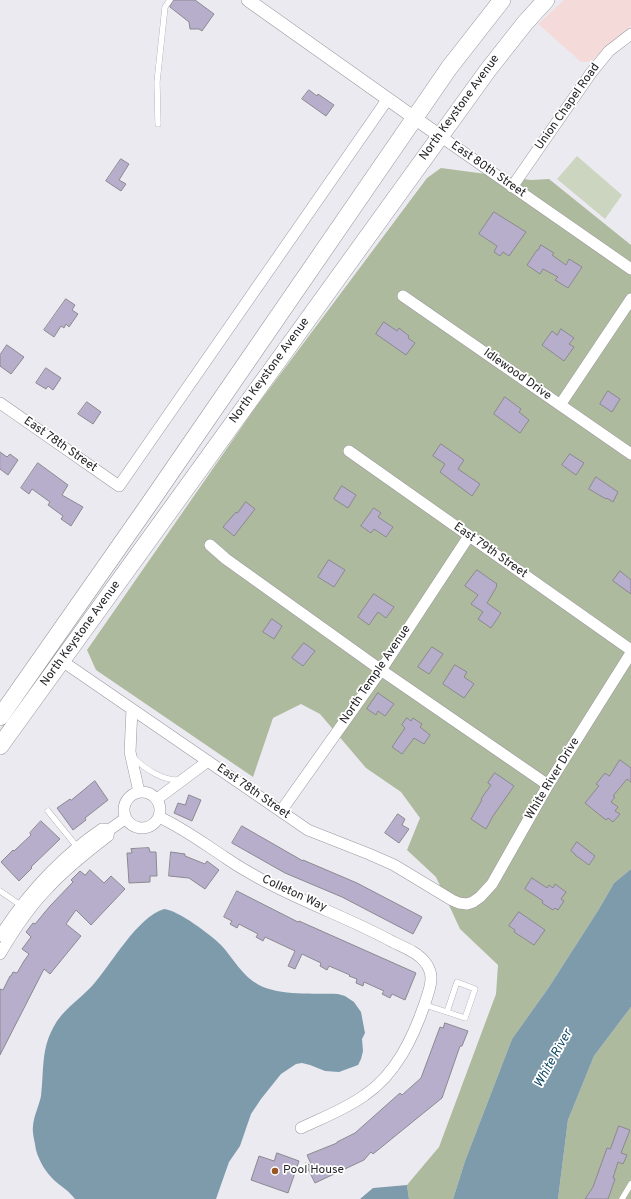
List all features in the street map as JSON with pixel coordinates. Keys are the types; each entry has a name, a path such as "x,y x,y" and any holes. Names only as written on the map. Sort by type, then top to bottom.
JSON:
{"main road":[{"name":"North Keystone Avenue","path":"0,746 54,656 414,119 449,68 502,0"},
{"name":"North Keystone Avenue","path":"0,717 54,656 488,70 521,28 546,0"}],"street":[{"name":"East 80th Street","path":"248,0 414,119 631,269"},
{"name":"Union Chapel Road","path":"512,187 590,73 609,51 631,34"},
{"name":"East 78th Street","path":"0,403 119,486 387,100"},
{"name":"Idlewood Drive","path":"403,296 631,454"},
{"path":"560,405 631,299"},
{"name":"East 79th Street","path":"349,452 631,651"},
{"name":"North Temple Avenue","path":"281,811 380,670 469,536"},
{"path":"210,545 226,559 380,670 548,785"},
{"name":"White River Drive","path":"473,902 492,884 548,785 631,651"},
{"name":"East 78th Street","path":"54,656 308,830 394,865 452,900 467,904 473,902"},
{"path":"132,709 131,754 139,792"},
{"path":"157,799 208,761"},
{"path":"139,792 151,794 157,799 160,809 159,816 155,824 150,827 142,828 133,826 126,818 124,808 130,796 139,792"},
{"name":"Colleton Way","path":"159,816 189,833 256,876 286,892 369,928 408,950 424,961 429,968 432,982 425,1005"},
{"path":"0,936 25,908 49,886 81,851 108,836 109,830 126,818"},
{"path":"0,954 25,908"},
{"path":"301,1128 352,1104 380,1083 397,1064 416,1030 425,1005"}],"lane":[{"path":"158,124 157,82 165,7 170,0"},
{"path":"131,754 143,766 156,774 177,780 184,779"},
{"path":"48,812 81,851"},
{"path":"0,891 25,908"},
{"path":"425,1005 465,1018 475,989 457,982 447,1012"},
{"path":"622,1199 631,1184"}],"shaded area":[{"path":"564,0 631,0 631,26 590,62 581,62 538,24"}],"green space":[{"path":"577,156 622,195 605,219 557,179"},
{"path":"441,168 531,180 549,179 631,245 631,869 614,883 549,987 512,1039 465,1161 453,1199 409,1199 407,1185 439,1147 496,994 498,965 460,929 436,877 407,850 420,818 401,792 366,768 320,714 301,704 273,718 253,777 96,670 87,650 255,408 427,178"},
{"path":"631,1007 631,1199 558,1199 568,1120 594,1056"}],"water":[{"name":"White River","path":"631,869 631,1007 594,1056 568,1120 558,1199 453,1199 465,1161 512,1039 549,987 614,883"},
{"path":"164,909 170,910 186,918 210,935 221,945 248,977 267,989 308,994 338,994 345,996 354,1002 361,1012 365,1033 362,1039 363,1051 361,1059 358,1065 339,1072 325,1071 302,1063 296,1064 281,1074 251,1114 240,1146 229,1162 216,1199 75,1199 46,1171 37,1154 33,1135 34,1118 41,1096 46,1045 53,1028 61,1016 92,986 134,931 144,921"},
{"path":"407,1185 409,1199 360,1199 373,1188"}],"building":[{"path":"174,0 195,0 214,14 202,31 199,29 190,29 189,22 170,7"},
{"path":"309,90 317,96 318,94 334,105 326,116 302,99"},
{"path":"121,159 129,164 119,180 126,184 121,191 106,181"},
{"path":"494,212 526,232 509,256 503,252 500,256 494,252 497,246 479,234"},
{"path":"541,245 554,253 552,255 566,265 569,259 582,267 568,288 555,280 558,277 543,269 540,274 527,265"},
{"path":"66,299 75,305 72,310 78,314 69,327 66,324 64,328 61,326 54,337 44,330"},
{"path":"384,322 397,331 399,328 415,343 406,355 376,334"},
{"path":"561,329 574,338 569,344 574,347 564,361 542,345 552,331 557,335"},
{"path":"7,345 24,357 11,374 0,366 0,355"},
{"path":"46,368 61,378 53,390 48,386 46,389 36,383"},
{"path":"608,391 620,399 612,412 600,404"},
{"path":"505,397 521,409 519,412 529,420 520,433 494,414"},
{"path":"87,402 101,412 93,424 78,414"},
{"path":"441,444 464,460 458,469 480,484 472,496 440,472 445,464 433,456"},
{"path":"0,452 7,457 10,454 18,460 8,475 0,469"},
{"path":"570,454 584,463 576,475 562,465"},
{"path":"38,463 68,485 62,495 83,507 71,526 61,519 63,516 48,505 50,502 32,489 29,494 21,488"},
{"path":"596,477 618,492 613,502 589,489"},
{"path":"342,486 356,495 348,508 334,499"},
{"path":"246,502 255,509 234,536 223,527"},
{"path":"374,508 381,513 378,517 393,527 386,537 374,529 371,533 361,526"},
{"path":"329,560 345,570 334,587 318,577"},
{"path":"477,570 497,584 487,603 501,613 491,628 478,619 483,612 471,604 478,595 465,586"},
{"path":"620,571 631,580 631,594 613,581"},
{"path":"374,594 394,607 386,618 378,612 369,625 358,617"},
{"path":"272,619 282,626 274,639 263,632"},
{"path":"304,643 315,651 303,666 292,658"},
{"path":"432,647 443,654 429,674 418,667"},
{"path":"455,665 467,672 464,677 474,684 464,698 443,684"},
{"path":"378,693 394,704 385,716 378,711 376,715 367,709"},
{"path":"407,718 411,721 413,718 422,724 420,727 430,735 424,744 414,738 402,754 392,747 405,728 402,725"},
{"path":"620,760 631,768 631,782 627,779 613,796 615,797 611,802 618,807 615,811 620,814 613,822 608,818 606,820 585,803 599,786 596,784 605,773 609,776"},
{"path":"495,773 514,786 493,816 486,829 471,819 482,800 481,799 491,785 488,783"},
{"path":"95,781 108,800 85,818 86,820 73,830 57,808 70,799 71,800"},
{"path":"189,795 201,800 192,821 174,813 178,803 185,805"},
{"path":"398,814 405,819 402,825 409,829 399,843 385,833"},
{"path":"41,821 60,839 19,881 1,862 31,835 30,833"},
{"path":"242,826 303,861 357,883 422,917 413,934 342,897 285,873 232,843"},
{"path":"577,842 595,856 589,865 571,851"},
{"path":"149,848 150,852 156,852 157,876 150,876 150,882 129,883 127,853 132,853 131,849"},
{"path":"171,852 185,854 185,856 205,864 207,861 219,870 205,889 189,878 169,876"},
{"path":"90,870 104,883 111,876 125,889 91,925 76,910 66,924 81,936 50,974 44,969 0,1055 0,989 3,990 10,976 13,972 17,973 29,954 22,949 31,937 26,932 73,882 71,880 80,871 85,875"},
{"path":"532,878 547,888 549,885 553,888 555,884 566,892 561,899 564,901 558,910 555,908 553,910 542,903 543,901 525,889"},
{"path":"237,891 298,922 299,921 416,973 405,1000 392,994 390,998 382,994 384,991 364,982 363,986 356,983 357,979 349,976 350,975 329,966 327,970 320,966 321,963 302,954 295,969 288,966 295,951 265,937 263,941 256,937 258,934 239,924 237,928 230,924 232,921 224,917"},
{"path":"519,912 545,930 534,945 514,932 515,930 509,926"},
{"path":"445,1023 468,1031 462,1046 460,1046 442,1098 373,1154 371,1152 364,1160 315,1183 305,1163 312,1166 307,1155 337,1143 355,1133 400,1093 402,1095 421,1078 440,1027 443,1028"},
{"path":"619,1126 630,1130 621,1153 627,1155 623,1164 618,1162 613,1178 615,1179 608,1199 585,1199 593,1187 607,1148 610,1149"},
{"name":"Pool House","path":"277,1153 299,1161 288,1193 251,1180 259,1156 274,1161"}],"place":[{"name":"Pool House","path":"275,1171"}]}
